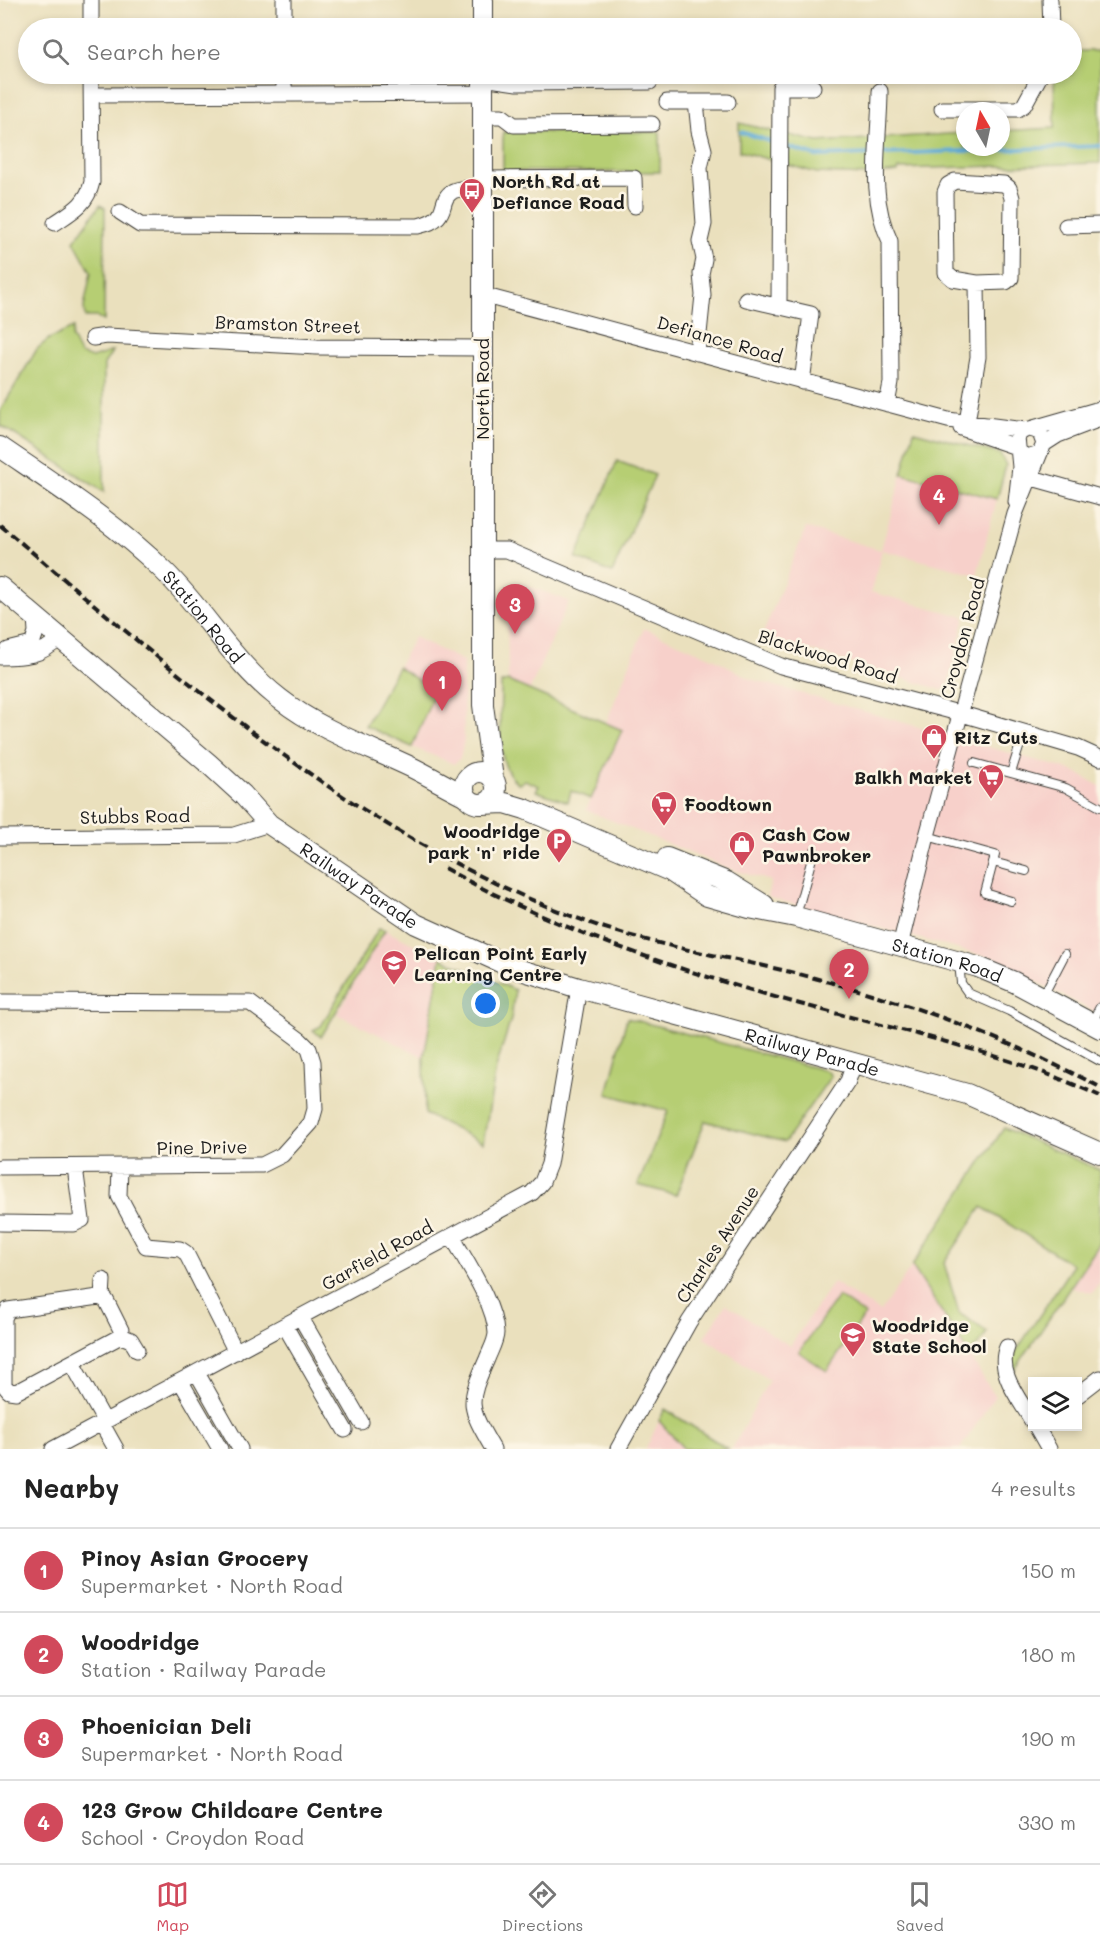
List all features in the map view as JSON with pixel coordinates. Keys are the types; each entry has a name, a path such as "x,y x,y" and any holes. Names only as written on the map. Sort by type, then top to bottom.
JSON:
{"street":[{"path":"91,0 91,18"},
{"path":"284,0 284,18"},
{"path":"483,0 483,18"},
{"path":"1050,0 1051,18"},
{"path":"55,223 79,207 89,196 92,182 91,84"},
{"path":"284,84 284,93"},
{"path":"92,95 284,93 447,84"},
{"name":"North Road","path":"483,84 483,705 494,779"},
{"path":"942,109 1018,109 1024,105 1036,84"},
{"path":"779,307 780,87 813,87"},
{"path":"880,91 880,130 876,135 876,178 880,222 890,241 891,383 887,404"},
{"path":"667,102 728,102"},
{"path":"696,102 704,150 700,168 704,225 700,241 704,259 701,274 703,295 697,353"},
{"path":"483,116 502,116 514,125 652,124"},
{"path":"120,212 140,225 418,226 434,222 441,215 447,196 453,191 482,184 634,178 635,206"},
{"path":"955,181 1004,184 1010,188 1011,278 1006,282 977,283 953,279 946,273 945,192 948,185 955,181"},
{"path":"1066,226 1100,225"},
{"path":"967,422 978,357 977,283"},
{"name":"Defiance Road","path":"482,295 948,420 1028,429 1100,409"},
{"path":"746,299 811,314 802,382"},
{"name":"Bramston Street","path":"93,338 107,336 317,347 482,348"},
{"path":"1042,448 1040,434 1028,429 1017,437 1018,450 1027,457 1042,448 1058,435 1100,419"},
{"name":"Defiance Road","path":"948,420 966,431 1018,450"},
{"name":"Station Road","path":"0,447 97,512 124,534 186,594 253,676 279,699 314,724 414,768 474,800 505,802 526,809 670,871 698,891 723,902 791,916 991,972 1097,1020"},
{"name":"Croydon Road","path":"1015,514 1032,478 1042,448"},
{"name":"Croydon Road","path":"900,946 927,836 1015,514 1020,467 1018,450"},
{"path":"1032,478 1100,497"},
{"name":"Blackwood Road","path":"484,550 507,550 781,666 962,714 1078,748 1100,758"},
{"name":"Railway Parade","path":"0,587 209,764 243,795 269,824 416,924 511,967 579,988 967,1094 1100,1154"},
{"path":"0,655 32,644 36,632 35,617"},
{"path":"0,655 34,656 59,638"},
{"name":"North Road","path":"474,800 464,784 471,774 483,705"},
{"name":"Station Road","path":"414,768 452,775 484,772 516,794 728,882 756,902 791,916"},
{"path":"474,800 489,801 495,794 494,779"},
{"name":"Stubbs Road","path":"0,837 234,835 269,824"},
{"path":"723,902 729,892 728,882"},
{"name":"Garfield Road","path":"53,1449 301,1318 532,1192 542,1182 549,1164 579,988"},
{"name":"Pine Drive","path":"0,1002 250,1003 309,1049 313,1062 314,1097 311,1123 282,1155 262,1165 244,1167 0,1167"},
{"name":"Charles Avenue","path":"618,1449 624,1442 689,1322 848,1081 854,1063"},
{"path":"0,1223 74,1224 82,1220 75,1167"},
{"path":"120,1167 119,1196 146,1246 180,1249 186,1253 236,1352"},
{"path":"452,1236 495,1318 496,1336 472,1392 471,1405 476,1421 493,1449"},
{"path":"102,1298 103,1280"},
{"path":"102,1298 106,1300 121,1330 121,1336 4,1397 4,1305 102,1298"},
{"path":"301,1318 361,1422"},
{"path":"285,1326 345,1430"},
{"path":"121,1336 131,1340 138,1350"},
{"path":"1008,1347 1003,1363 1008,1379 1028,1414"},
{"path":"72,1363 116,1449"},
{"path":"197,1373 240,1449"},
{"path":"1082,1391 1100,1378"},
{"path":"181,1382 220,1449"},
{"path":"1038,1431 1049,1449"}],"lane":[{"path":"1011,773 1024,732"},
{"path":"974,763 1066,788 1100,807"},
{"path":"927,836 995,855 985,894 1011,901"},
{"path":"791,916 814,851"},
{"path":"993,862 1026,871"},
{"path":"1042,997 1065,954"},
{"path":"959,963 961,983 968,993 1010,1011 1100,1061"}],"shaded area":[{"path":"902,474 997,499 977,575 882,550 871,592 965,617 947,688 942,690 762,636 806,528 881,550"},
{"path":"518,582 569,601 530,689 508,681 507,589"},
{"path":"644,628 717,660 751,679 1073,771 1100,786 1100,1015 994,959 767,897 771,881 727,868 586,810 621,730 606,723"},
{"path":"414,637 463,661 464,741 460,758 454,764 412,747 435,691 398,667"},
{"name":"Pelican Point Early Learning Centre","path":"385,930 441,958 424,1057 337,1014"},
{"path":"1100,1243 1100,1283 1092,1293 1069,1286"},
{"name":"Woodridge State School","path":"912,1266 995,1396 960,1449 732,1449 769,1380 704,1338 726,1304 790,1346 833,1282 880,1312"},
{"path":"659,1421 684,1449 646,1449"}],"green space":[{"path":"1082,51 1100,51 1100,163 898,169 898,172 870,175 817,173 739,151 739,123 818,142 956,134 956,156 1010,156 1010,130 1055,128 1054,84 1082,84"},
{"path":"503,132 660,132 660,172 503,171"},
{"path":"100,205 105,208 104,321 97,317 85,317 84,307 91,272 74,241"},
{"path":"73,328 72,338 80,354 92,358 113,351 104,364 104,492 0,425 0,411 37,349 49,339"},
{"path":"914,431 1000,454 1006,465 997,499 902,474"},
{"path":"617,461 655,475 612,573 576,558"},
{"path":"398,667 435,691 412,747 365,726"},
{"path":"508,681 622,730 591,799 571,791 568,802 536,791 539,786 525,780 519,784 511,776 505,765 500,738 501,683"},
{"path":"379,928 385,930 321,1037 313,1030 321,1026"},
{"path":"441,958 515,990 511,1019 496,1068 483,1143 425,1114 424,1057"},
{"path":"627,1018 827,1071 831,1076 785,1142 705,1121 676,1195 638,1185 668,1111 607,1094"},
{"path":"1004,1128 1100,1170 1100,1243 1014,1371 1012,1362 1016,1351 1073,1265 982,1207 944,1263 959,1313 987,1332 980,1343 968,1353 912,1266"},
{"path":"838,1296 865,1315 827,1371 799,1352"},
{"path":"665,1409 728,1449 684,1449 659,1421"}],"waterway":[{"path":"741,132 775,143"},
{"path":"785,146 816,156 875,154"},
{"path":"882,154 1100,146"}],"railway":[{"path":"0,525 134,638 271,746 342,796 416,841 493,882 604,928 634,937 788,971 926,1012 1032,1054 1100,1087"},
{"path":"444,868 530,911 663,962 800,1004 990,1055 1100,1096"}],"place":[{"name":"North Rd at Defiance Road","path":"472,214"},
{"name":"123 Grow Childcare Centre","path":"939,525"},
{"name":"Phoenician Deli","path":"515,634"},
{"name":"Pinoy Asian Grocery","path":"442,711"},
{"name":"Ritz Cuts","path":"934,760"},
{"name":"Balkh Market","path":"991,800"},
{"name":"Foodtown","path":"664,827"},
{"name":"Woodridge park 'n' ride","path":"559,864"},
{"name":"Cash Cow Pawnbroker","path":"742,867"},
{"name":"Pelican Point Early Learning Centre","path":"394,986"},
{"name":"Woodridge","path":"849,999"},
{"name":"Woodridge State School","path":"853,1358"}]}
